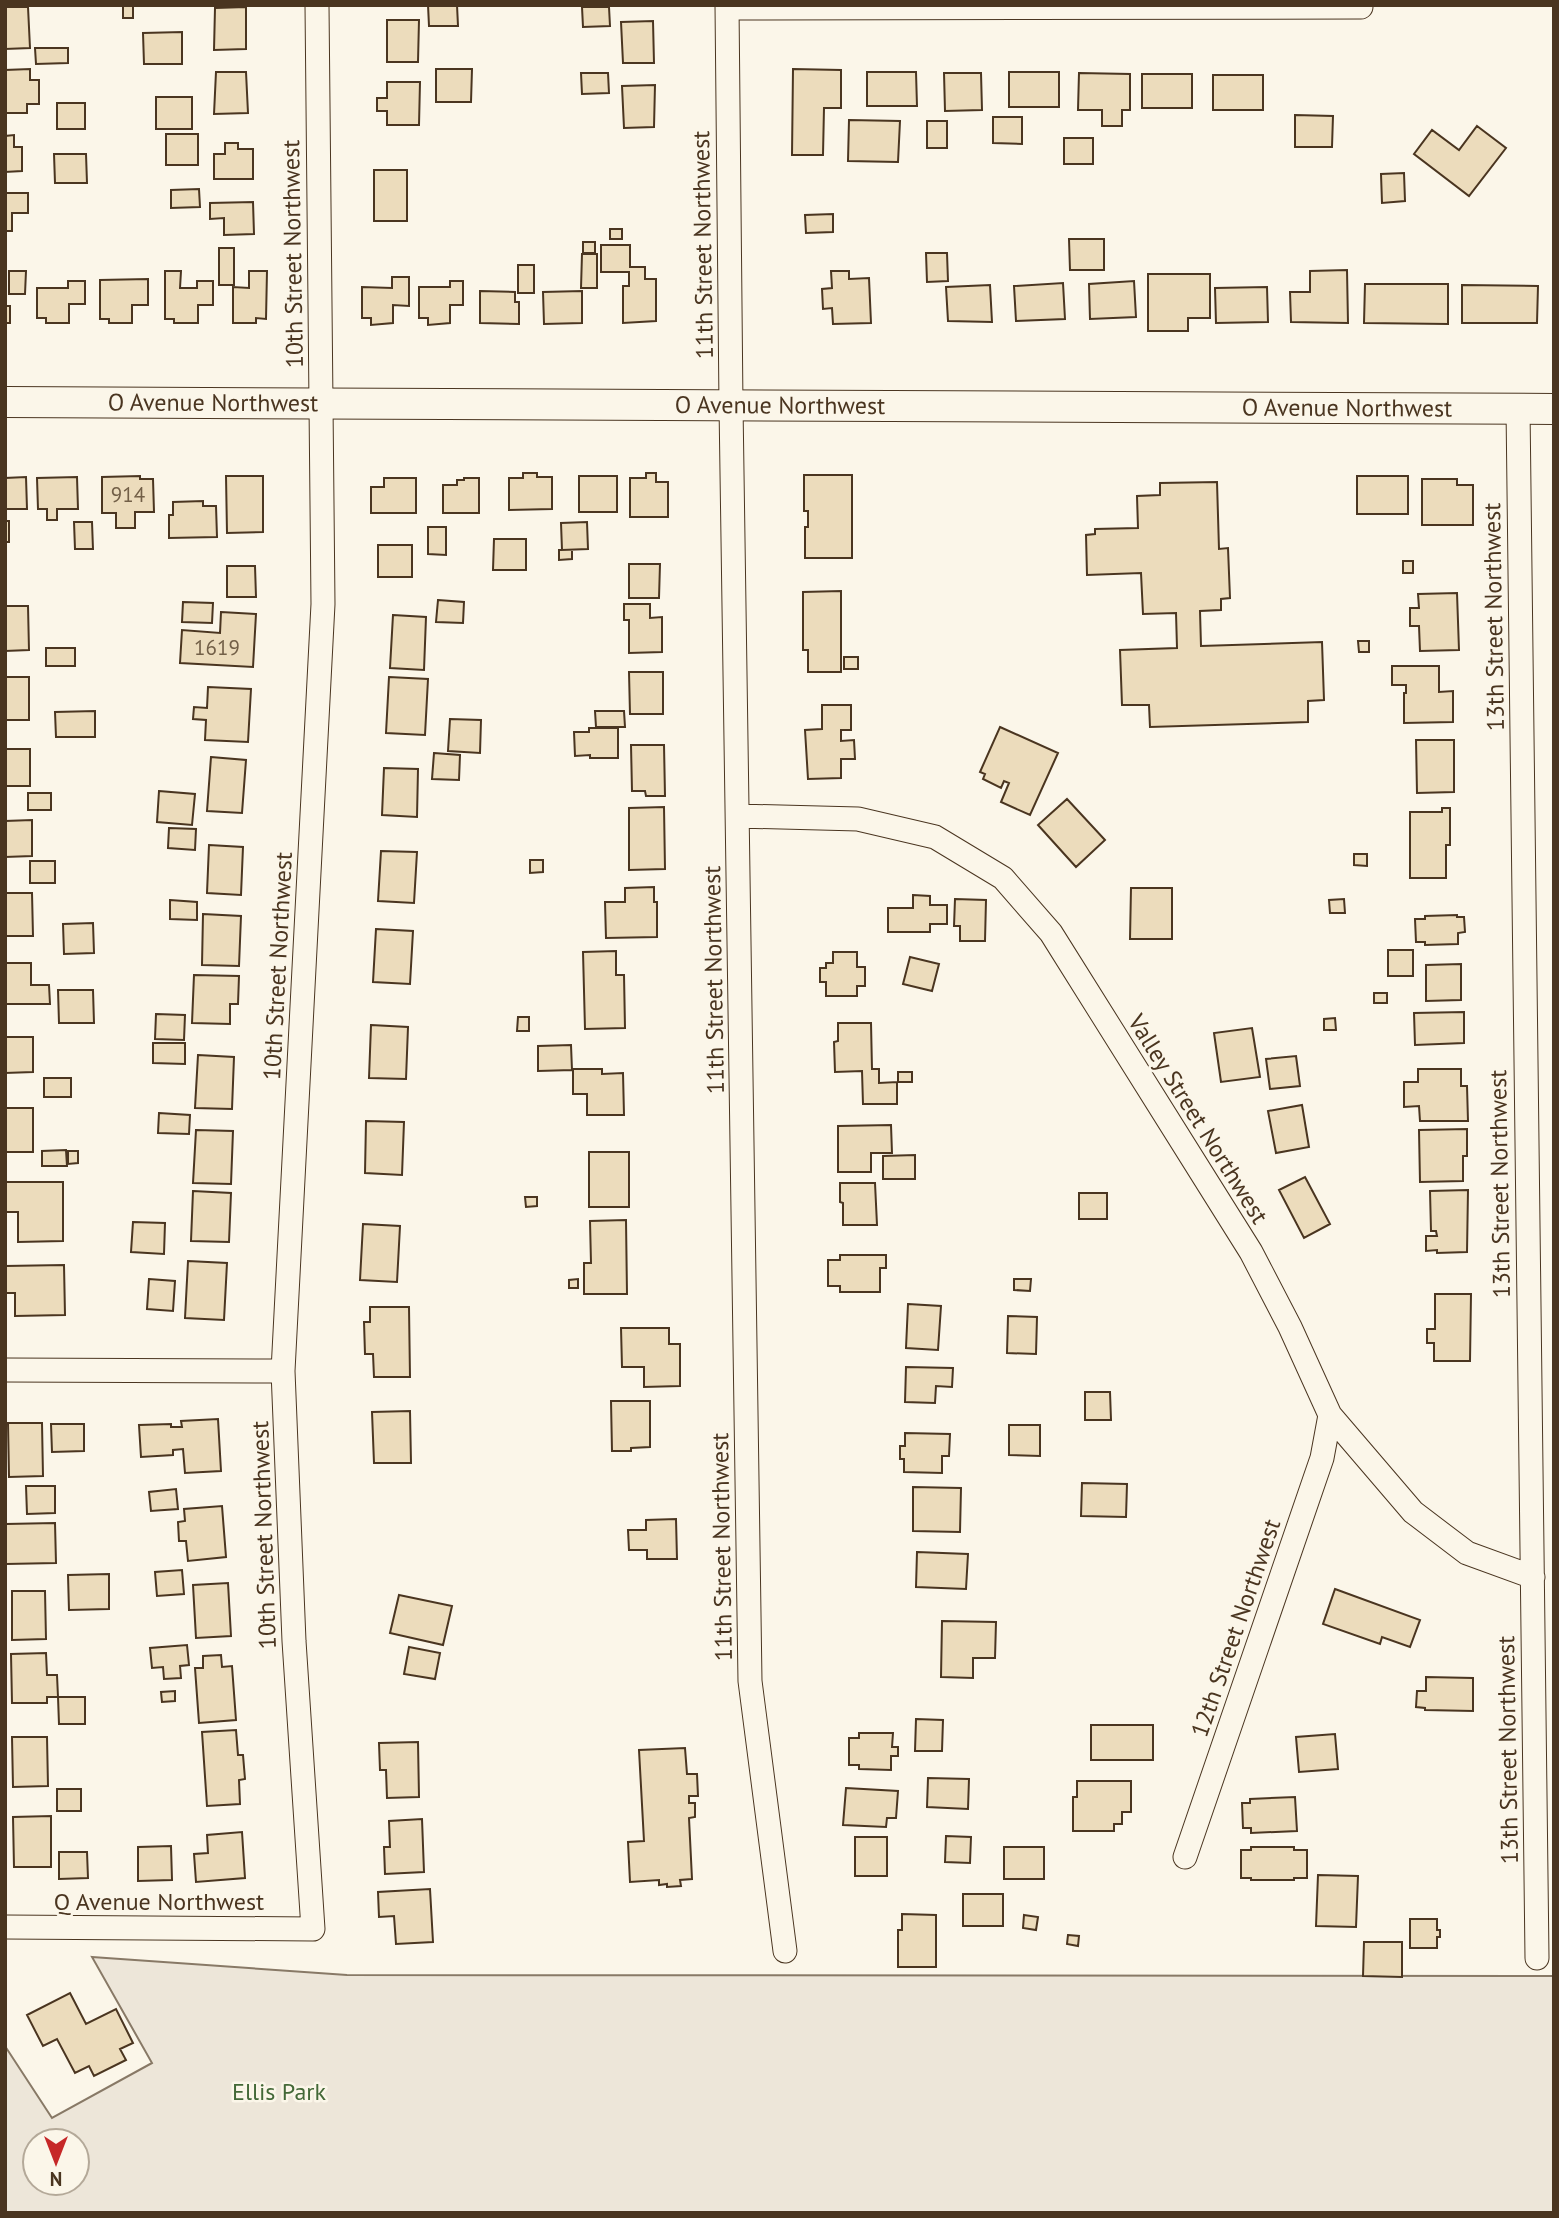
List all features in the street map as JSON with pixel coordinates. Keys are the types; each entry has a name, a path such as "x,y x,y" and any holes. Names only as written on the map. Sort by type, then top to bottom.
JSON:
{"street":[{"name":"10th Street Northwest","path":"313,1929 294,1641 283,1371 323,604 317,5"},
{"path":"727,7 1362,8 1362,5"},
{"name":"11th Street Northwest","path":"727,7 750,1681 785,1951"},
{"name":"O Avenue Northwest","path":"5,402 1554,409"},
{"name":"13th Street Northwest","path":"1518,408 1537,1958"},
{"name":"Valley Street Northwest","path":"738,816 858,819 935,837 1003,878 1051,933 1251,1252 1290,1327 1330,1415 1413,1511 1467,1553 1533,1577"},
{"path":"5,1370 283,1371"},
{"name":"12th Street Northwest","path":"1185,1857 1322,1458 1330,1415"},
{"name":"Q Avenue Northwest","path":"5,1927 313,1929"}],"green space":[{"name":"Ellis Park","path":"92,1957 347,1975 1554,1976 1554,2213 5,2213 5,2046 52,2118 152,2063"}],"building":[{"path":"428,5 457,5 458,26 429,26"},
{"path":"123,6 133,6 133,18 123,18"},
{"path":"5,7 28,7 30,48 5,49"},
{"path":"246,7 246,49 214,50 215,8"},
{"path":"582,7 609,7 610,26 583,27"},
{"path":"387,20 419,20 418,62 387,62"},
{"path":"653,21 654,63 623,63 621,22"},
{"path":"182,32 182,64 144,64 143,33"},
{"path":"35,48 68,48 68,63 36,64"},
{"path":"30,69 30,80 39,80 39,104 27,104 27,113 5,113 5,70"},
{"path":"436,69 472,69 471,102 436,102"},
{"path":"793,69 841,70 841,108 824,108 823,155 792,155"},
{"path":"216,72 246,72 248,113 214,114"},
{"path":"867,72 916,72 917,106 867,106"},
{"path":"1009,72 1059,72 1059,107 1009,107"},
{"path":"581,73 608,73 609,93 582,94"},
{"path":"944,73 981,73 982,110 945,111"},
{"path":"1079,73 1130,74 1130,110 1122,110 1122,126 1102,126 1102,110 1078,110"},
{"path":"1142,74 1192,74 1192,108 1142,108"},
{"path":"1213,75 1263,75 1263,110 1213,110"},
{"path":"387,82 420,82 419,125 387,125 387,111 377,111 377,98 387,98"},
{"path":"655,85 654,127 624,128 622,86"},
{"path":"156,97 192,97 192,129 156,129"},
{"path":"57,103 85,103 85,129 57,129"},
{"path":"1295,115 1333,116 1332,147 1295,147"},
{"path":"993,117 1022,117 1022,144 993,143"},
{"path":"849,120 900,121 898,162 848,161"},
{"path":"927,121 947,121 947,148 927,148"},
{"path":"1477,126 1506,148 1469,196 1414,154 1432,130 1459,150"},
{"path":"166,134 198,134 198,165 166,165"},
{"path":"14,135 14,147 22,147 22,171 5,172 5,136"},
{"path":"1064,138 1093,138 1093,164 1064,164"},
{"path":"225,143 238,143 238,149 253,149 253,179 214,179 214,154 225,154"},
{"path":"54,154 86,154 87,183 55,183"},
{"path":"374,170 407,170 407,221 374,221"},
{"path":"1404,173 1405,201 1382,203 1381,174"},
{"path":"199,189 200,207 171,208 171,190"},
{"path":"5,193 28,193 28,213 12,213 12,231 5,231"},
{"path":"253,202 254,234 224,235 224,218 210,219 210,203"},
{"path":"833,214 833,232 806,233 805,215"},
{"path":"610,229 622,229 622,239 610,239"},
{"path":"1069,239 1104,239 1104,270 1070,270"},
{"path":"583,242 595,242 595,253 583,253"},
{"path":"601,245 630,245 630,267 645,267 645,279 656,279 656,321 623,323 623,286 629,286 629,272 601,272"},
{"path":"219,248 234,248 234,285 219,285"},
{"path":"926,253 947,253 948,281 927,282"},
{"path":"582,254 597,254 597,288 581,288"},
{"path":"518,265 534,265 534,293 518,293"},
{"path":"1347,270 1348,323 1291,322 1290,292 1310,292 1310,271"},
{"path":"9,271 26,271 25,294 9,294"},
{"path":"165,271 181,271 180,288 197,288 197,281 213,281 213,305 198,305 198,323 174,323 174,319 165,319"},
{"path":"249,271 267,271 266,319 256,318 256,323 233,323 233,287 249,288"},
{"path":"831,271 849,271 849,279 869,278 871,323 833,324 832,308 823,309 822,289 832,288"},
{"path":"1148,274 1210,274 1210,318 1188,318 1188,331 1148,331"},
{"path":"392,277 409,277 409,306 393,305 393,323 371,325 371,318 362,318 362,287 392,288"},
{"path":"148,279 148,305 132,305 132,323 109,323 109,319 100,319 100,280"},
{"path":"68,281 85,281 85,304 69,304 69,323 46,323 46,318 37,318 37,288 68,288"},
{"path":"450,281 463,281 463,305 450,305 450,323 428,325 428,318 419,318 419,287 450,287"},
{"path":"1134,281 1136,317 1090,319 1089,284"},
{"path":"1063,283 1065,319 1016,321 1014,286"},
{"path":"1365,284 1448,284 1448,324 1364,323"},
{"path":"990,285 992,322 948,321 946,287"},
{"path":"1462,285 1538,286 1537,323 1462,323"},
{"path":"1267,287 1268,322 1216,323 1215,288"},
{"path":"480,291 515,292 515,302 519,302 519,324 480,323"},
{"path":"582,291 582,323 544,324 543,292"},
{"path":"5,292 6,306 10,306 10,323 5,323"},
{"path":"523,473 552,477 552,509 509,510 509,478 523,478"},
{"path":"646,473 656,473 656,482 668,482 668,517 630,517 630,478 646,478"},
{"path":"804,475 852,475 852,558 805,558 808,511 804,511"},
{"path":"140,476 140,479 153,479 154,512 135,512 135,528 116,528 116,513 102,513 102,477"},
{"path":"226,476 263,476 263,532 227,533"},
{"path":"579,476 617,476 617,512 579,512"},
{"path":"1357,476 1408,476 1408,514 1357,514"},
{"path":"26,477 27,509 5,509 5,478"},
{"path":"77,477 78,509 57,509 57,520 47,520 47,509 38,509 37,478"},
{"path":"384,478 416,478 416,513 371,513 371,487 384,487"},
{"path":"479,478 479,513 443,513 443,485 457,485 457,480"},
{"path":"1422,479 1457,479 1457,485 1473,485 1473,525 1422,525"},
{"path":"1217,482 1219,549 1228,548 1230,598 1221,599 1221,610 1200,611 1201,646 1322,642 1324,700 1308,701 1308,722 1150,727 1149,705 1122,705 1120,650 1177,648 1176,613 1143,614 1141,573 1087,575 1086,535 1095,534 1095,529 1138,528 1137,496 1160,495 1160,483"},
{"path":"203,501 203,506 216,506 217,537 169,538 169,515 173,515 173,502"},
{"path":"5,521 9,521 9,542 5,542"},
{"path":"74,522 92,522 93,549 75,549"},
{"path":"587,522 588,549 562,550 561,523"},
{"path":"428,527 446,527 446,555 428,554"},
{"path":"494,539 526,539 526,570 493,570"},
{"path":"378,545 412,545 412,577 378,577"},
{"path":"559,550 572,550 572,559 559,560"},
{"path":"1403,561 1413,561 1413,573 1403,573"},
{"path":"629,564 660,564 659,598 629,598"},
{"path":"227,566 255,566 256,597 227,597"},
{"path":"841,591 841,672 808,672 808,650 803,650 803,592"},
{"path":"1457,593 1459,650 1420,651 1419,626 1410,626 1410,608 1419,608 1418,594"},
{"path":"438,600 464,602 463,623 436,622"},
{"path":"183,602 213,603 212,623 182,622"},
{"path":"624,604 650,604 650,618 662,617 662,652 629,653 629,620 624,620"},
{"path":"5,606 28,606 29,650 5,651"},
{"path":"221,612 256,614 253,667 180,663 182,630 220,633"},
{"path":"393,615 426,617 424,670 390,668"},
{"path":"1358,641 1369,641 1369,652 1359,652"},
{"path":"46,648 75,648 75,666 46,666"},
{"path":"844,657 858,657 858,669 844,669"},
{"path":"1392,666 1439,666 1439,692 1453,691 1453,722 1404,723 1406,685 1392,685"},
{"path":"629,672 663,672 663,714 630,714"},
{"path":"5,677 29,677 29,720 5,720"},
{"path":"389,677 428,679 425,735 386,733"},
{"path":"208,687 251,689 248,742 205,740 206,720 193,719 194,707 207,708"},
{"path":"822,705 851,705 851,730 841,730 841,741 854,740 855,759 841,759 841,778 808,779 805,730 822,729"},
{"path":"95,711 95,737 56,737 55,712"},
{"path":"595,711 624,711 625,727 596,727"},
{"path":"450,719 481,720 480,753 448,751"},
{"path":"1000,727 1058,753 1030,815 1001,802 1009,783 1004,781 1001,788 983,779 985,774 980,772"},
{"path":"589,728 618,728 618,758 575,756 574,732 589,732"},
{"path":"1416,740 1454,740 1454,792 1417,793"},
{"path":"631,745 664,745 665,796 646,796 645,791 632,791"},
{"path":"5,749 30,749 30,786 5,786"},
{"path":"434,753 460,755 459,780 432,779"},
{"path":"211,757 246,760 242,813 207,811"},
{"path":"384,768 418,769 417,817 382,815"},
{"path":"159,791 195,794 192,825 157,822"},
{"path":"28,793 51,793 51,810 28,810"},
{"path":"1067,799 1105,840 1076,867 1038,825"},
{"path":"664,807 665,869 629,870 629,808"},
{"path":"1442,808 1450,808 1450,845 1446,845 1446,878 1410,878 1410,812 1442,812"},
{"path":"32,820 32,856 5,857 5,821"},
{"path":"169,828 196,829 195,850 168,848"},
{"path":"209,845 243,847 241,895 207,893"},
{"path":"381,851 417,852 414,903 378,901"},
{"path":"1354,854 1367,854 1367,866 1354,865"},
{"path":"530,860 543,860 543,872 530,873"},
{"path":"30,861 55,861 55,883 30,883"},
{"path":"654,887 657,937 606,938 605,902 625,902 625,888"},
{"path":"1131,888 1172,888 1172,939 1130,939"},
{"path":"5,893 32,893 33,936 5,936"},
{"path":"913,895 930,896 930,905 947,905 947,924 930,924 930,932 888,932 888,908 913,908"},
{"path":"955,899 986,900 985,941 960,941 960,926 954,926"},
{"path":"1344,899 1345,913 1330,913 1329,900"},
{"path":"170,900 197,902 197,920 170,919"},
{"path":"203,914 241,916 239,966 202,965"},
{"path":"1457,915 1464,917 1465,932 1458,933 1458,944 1425,945 1425,942 1416,942 1415,919"},
{"path":"93,923 94,953 64,954 63,924"},
{"path":"376,929 413,931 410,984 373,982"},
{"path":"1388,950 1413,950 1413,976 1388,976"},
{"path":"616,951 616,975 624,975 625,1028 585,1029 583,952"},
{"path":"833,952 857,952 857,967 865,967 865,986 857,986 857,996 826,996 826,982 820,982 820,968 826,968 826,963 833,963"},
{"path":"910,957 939,964 932,991 903,984"},
{"path":"5,963 31,963 31,985 49,985 50,1004 5,1004"},
{"path":"1461,964 1461,1000 1426,1001 1426,965"},
{"path":"194,975 239,976 238,1004 230,1004 230,1024 192,1023"},
{"path":"58,990 93,990 94,1023 59,1023"},
{"path":"1374,993 1387,993 1387,1003 1374,1003"},
{"path":"1464,1012 1464,1043 1415,1045 1414,1013"},
{"path":"156,1014 185,1015 184,1040 155,1039"},
{"path":"518,1017 529,1017 529,1031 517,1031"},
{"path":"1335,1018 1336,1030 1324,1030 1324,1019"},
{"path":"838,1023 871,1023 872,1069 879,1069 879,1083 897,1082 897,1104 863,1104 862,1071 835,1072 834,1042 838,1041"},
{"path":"371,1025 408,1027 406,1079 369,1078"},
{"path":"1252,1028 1260,1077 1221,1082 1214,1033"},
{"path":"5,1037 33,1037 33,1072 5,1073"},
{"path":"153,1043 185,1043 185,1064 153,1063"},
{"path":"571,1045 572,1070 538,1071 538,1046"},
{"path":"198,1055 234,1057 232,1109 195,1108"},
{"path":"1296,1056 1300,1086 1270,1089 1266,1059"},
{"path":"573,1069 602,1069 602,1074 623,1073 624,1115 587,1115 587,1094 573,1094"},
{"path":"1418,1069 1461,1069 1461,1086 1467,1086 1468,1121 1420,1121 1419,1106 1404,1107 1404,1082 1418,1082"},
{"path":"898,1072 912,1072 912,1082 898,1082"},
{"path":"44,1078 71,1078 71,1097 44,1097"},
{"path":"1302,1105 1309,1147 1276,1153 1268,1111"},
{"path":"5,1108 33,1108 33,1152 5,1152"},
{"path":"159,1113 190,1115 189,1134 158,1133"},
{"path":"366,1121 404,1122 402,1175 365,1173"},
{"path":"891,1125 892,1153 871,1153 871,1172 838,1172 838,1126"},
{"path":"1467,1129 1463,1181 1420,1182 1419,1130"},
{"path":"196,1130 233,1131 231,1184 193,1183"},
{"path":"66,1150 67,1166 42,1166 42,1151"},
{"path":"68,1151 78,1151 78,1163 68,1164"},
{"path":"589,1152 629,1152 629,1207 589,1207"},
{"path":"915,1155 915,1179 883,1179 883,1156"},
{"path":"1305,1177 1330,1224 1304,1238 1279,1190"},
{"path":"5,1182 63,1182 63,1241 18,1242 18,1212 5,1212"},
{"path":"840,1183 875,1183 877,1225 843,1225"},
{"path":"1468,1190 1467,1252 1426,1251 1426,1236 1437,1236 1436,1231 1431,1231 1430,1191"},
{"path":"193,1191 231,1193 229,1242 191,1241"},
{"path":"1079,1193 1107,1193 1107,1219 1079,1219"},
{"path":"525,1197 537,1197 537,1206 526,1207"},
{"path":"626,1220 627,1294 584,1294 584,1263 591,1263 590,1221"},
{"path":"133,1222 165,1223 164,1254 131,1252"},
{"path":"363,1224 400,1226 397,1282 360,1280"},
{"path":"840,1255 886,1255 886,1268 880,1268 880,1292 840,1292 840,1286 828,1286 828,1260 840,1260"},
{"path":"188,1261 227,1263 224,1320 185,1318"},
{"path":"64,1265 65,1315 15,1316 15,1293 5,1293 5,1266"},
{"path":"149,1279 175,1281 173,1311 147,1309"},
{"path":"578,1279 578,1288 569,1288 569,1280"},
{"path":"1014,1279 1031,1279 1030,1291 1014,1290"},
{"path":"1435,1294 1471,1294 1470,1361 1434,1361 1434,1343 1427,1343 1427,1329 1435,1329"},
{"path":"908,1304 941,1306 938,1350 906,1348"},
{"path":"370,1307 409,1307 410,1377 374,1377 373,1354 365,1354 364,1322 370,1322"},
{"path":"1008,1316 1037,1317 1036,1354 1007,1353"},
{"path":"621,1328 669,1328 669,1344 680,1344 680,1386 644,1387 644,1367 622,1367"},
{"path":"906,1367 953,1368 952,1387 936,1386 935,1403 905,1402"},
{"path":"1085,1392 1110,1392 1111,1420 1085,1420"},
{"path":"611,1401 650,1401 650,1447 612,1451"},
{"path":"410,1411 411,1463 374,1463 372,1412"},
{"path":"218,1419 221,1471 185,1473 183,1449 173,1450 173,1455 141,1457 139,1425 171,1424 171,1427 182,1427 181,1421"},
{"path":"8,1423 42,1423 43,1476 9,1477"},
{"path":"51,1424 84,1424 84,1451 52,1452"},
{"path":"1009,1425 1040,1425 1040,1456 1009,1455"},
{"path":"905,1433 950,1434 949,1456 942,1456 942,1473 904,1472 900,1446 905,1446"},
{"path":"1082,1483 1127,1484 1126,1517 1081,1516"},
{"path":"26,1486 55,1486 55,1513 27,1514"},
{"path":"913,1487 961,1488 960,1532 913,1531"},
{"path":"176,1489 178,1509 151,1511 149,1492"},
{"path":"222,1506 226,1557 188,1561 186,1541 179,1541 178,1522 185,1521 184,1509"},
{"path":"676,1519 677,1559 647,1559 647,1550 629,1550 628,1530 646,1530 646,1520"},
{"path":"55,1523 56,1563 6,1564 6,1524"},
{"path":"917,1552 968,1554 966,1589 916,1587"},
{"path":"182,1570 184,1594 157,1596 155,1572"},
{"path":"109,1574 109,1609 69,1610 68,1575"},
{"path":"228,1583 231,1636 196,1638 193,1585"},
{"path":"1335,1589 1420,1620 1410,1647 1382,1637 1380,1644 1323,1624"},
{"path":"12,1591 45,1591 46,1639 12,1640"},
{"path":"399,1595 452,1606 443,1645 390,1633"},
{"path":"942,1621 996,1622 995,1658 973,1658 973,1678 941,1677"},
{"path":"187,1645 189,1665 180,1666 181,1678 164,1679 163,1667 152,1668 150,1648"},
{"path":"409,1647 440,1653 435,1679 404,1674"},
{"path":"46,1653 47,1675 57,1675 58,1697 47,1697 47,1703 12,1703 11,1654"},
{"path":"221,1655 222,1667 232,1666 236,1720 199,1723 195,1668 203,1668 203,1656"},
{"path":"1426,1677 1473,1678 1473,1711 1425,1710 1416,1707 1417,1691 1426,1691"},
{"path":"175,1691 175,1701 162,1702 161,1692"},
{"path":"58,1697 85,1697 85,1724 59,1724"},
{"path":"916,1719 943,1720 942,1751 915,1751"},
{"path":"1091,1725 1153,1725 1153,1760 1091,1760"},
{"path":"236,1730 238,1755 243,1755 245,1779 239,1780 240,1804 207,1806 202,1732"},
{"path":"859,1733 893,1733 892,1747 898,1747 898,1756 891,1756 891,1770 859,1769 859,1765 849,1765 849,1738 859,1738"},
{"path":"1335,1734 1338,1769 1299,1772 1296,1737"},
{"path":"12,1737 47,1737 48,1786 13,1787"},
{"path":"418,1742 419,1797 387,1798 386,1770 380,1770 379,1743"},
{"path":"685,1748 687,1774 697,1774 698,1796 689,1796 689,1803 695,1803 695,1817 689,1818 692,1879 680,1880 681,1886 667,1887 667,1884 659,1885 659,1880 630,1882 628,1842 644,1841 639,1750"},
{"path":"928,1778 969,1779 968,1809 927,1807"},
{"path":"1077,1781 1131,1781 1131,1812 1122,1812 1122,1824 1114,1824 1114,1831 1073,1831 1073,1797 1077,1797"},
{"path":"846,1788 898,1791 896,1818 887,1818 886,1827 843,1825"},
{"path":"57,1789 81,1789 81,1811 57,1811"},
{"path":"1295,1797 1297,1831 1251,1833 1251,1828 1243,1828 1242,1803 1250,1803 1250,1799"},
{"path":"51,1816 51,1867 14,1867 13,1817"},
{"path":"422,1819 424,1872 385,1874 384,1847 390,1847 389,1821"},
{"path":"242,1832 245,1878 196,1882 194,1854 208,1853 207,1835"},
{"path":"946,1836 971,1837 970,1863 945,1862"},
{"path":"855,1837 887,1837 887,1876 855,1876"},
{"path":"171,1846 172,1880 138,1881 138,1847"},
{"path":"1004,1847 1044,1847 1044,1879 1004,1879"},
{"path":"1251,1847 1294,1847 1294,1850 1307,1850 1307,1878 1241,1878 1241,1850 1251,1850"},
{"path":"59,1852 87,1852 88,1878 59,1879"},
{"path":"1318,1875 1358,1876 1356,1927 1316,1926"},
{"path":"430,1889 433,1942 396,1944 394,1916 379,1917 378,1892"},
{"path":"963,1894 1003,1894 1003,1926 963,1926"},
{"path":"902,1914 936,1915 936,1967 898,1967 898,1930 902,1930"},
{"path":"1024,1915 1038,1917 1036,1930 1023,1928"},
{"path":"1410,1919 1437,1919 1440,1937 1437,1937 1437,1948 1410,1948"},
{"path":"1068,1935 1079,1936 1078,1946 1067,1944"},
{"path":"1364,1942 1402,1942 1402,1977 1363,1976"},
{"path":"70,1993 86,2024 116,2009 133,2043 120,2049 126,2060 94,2076 89,2066 75,2073 57,2039 43,2046 27,2015"}]}
